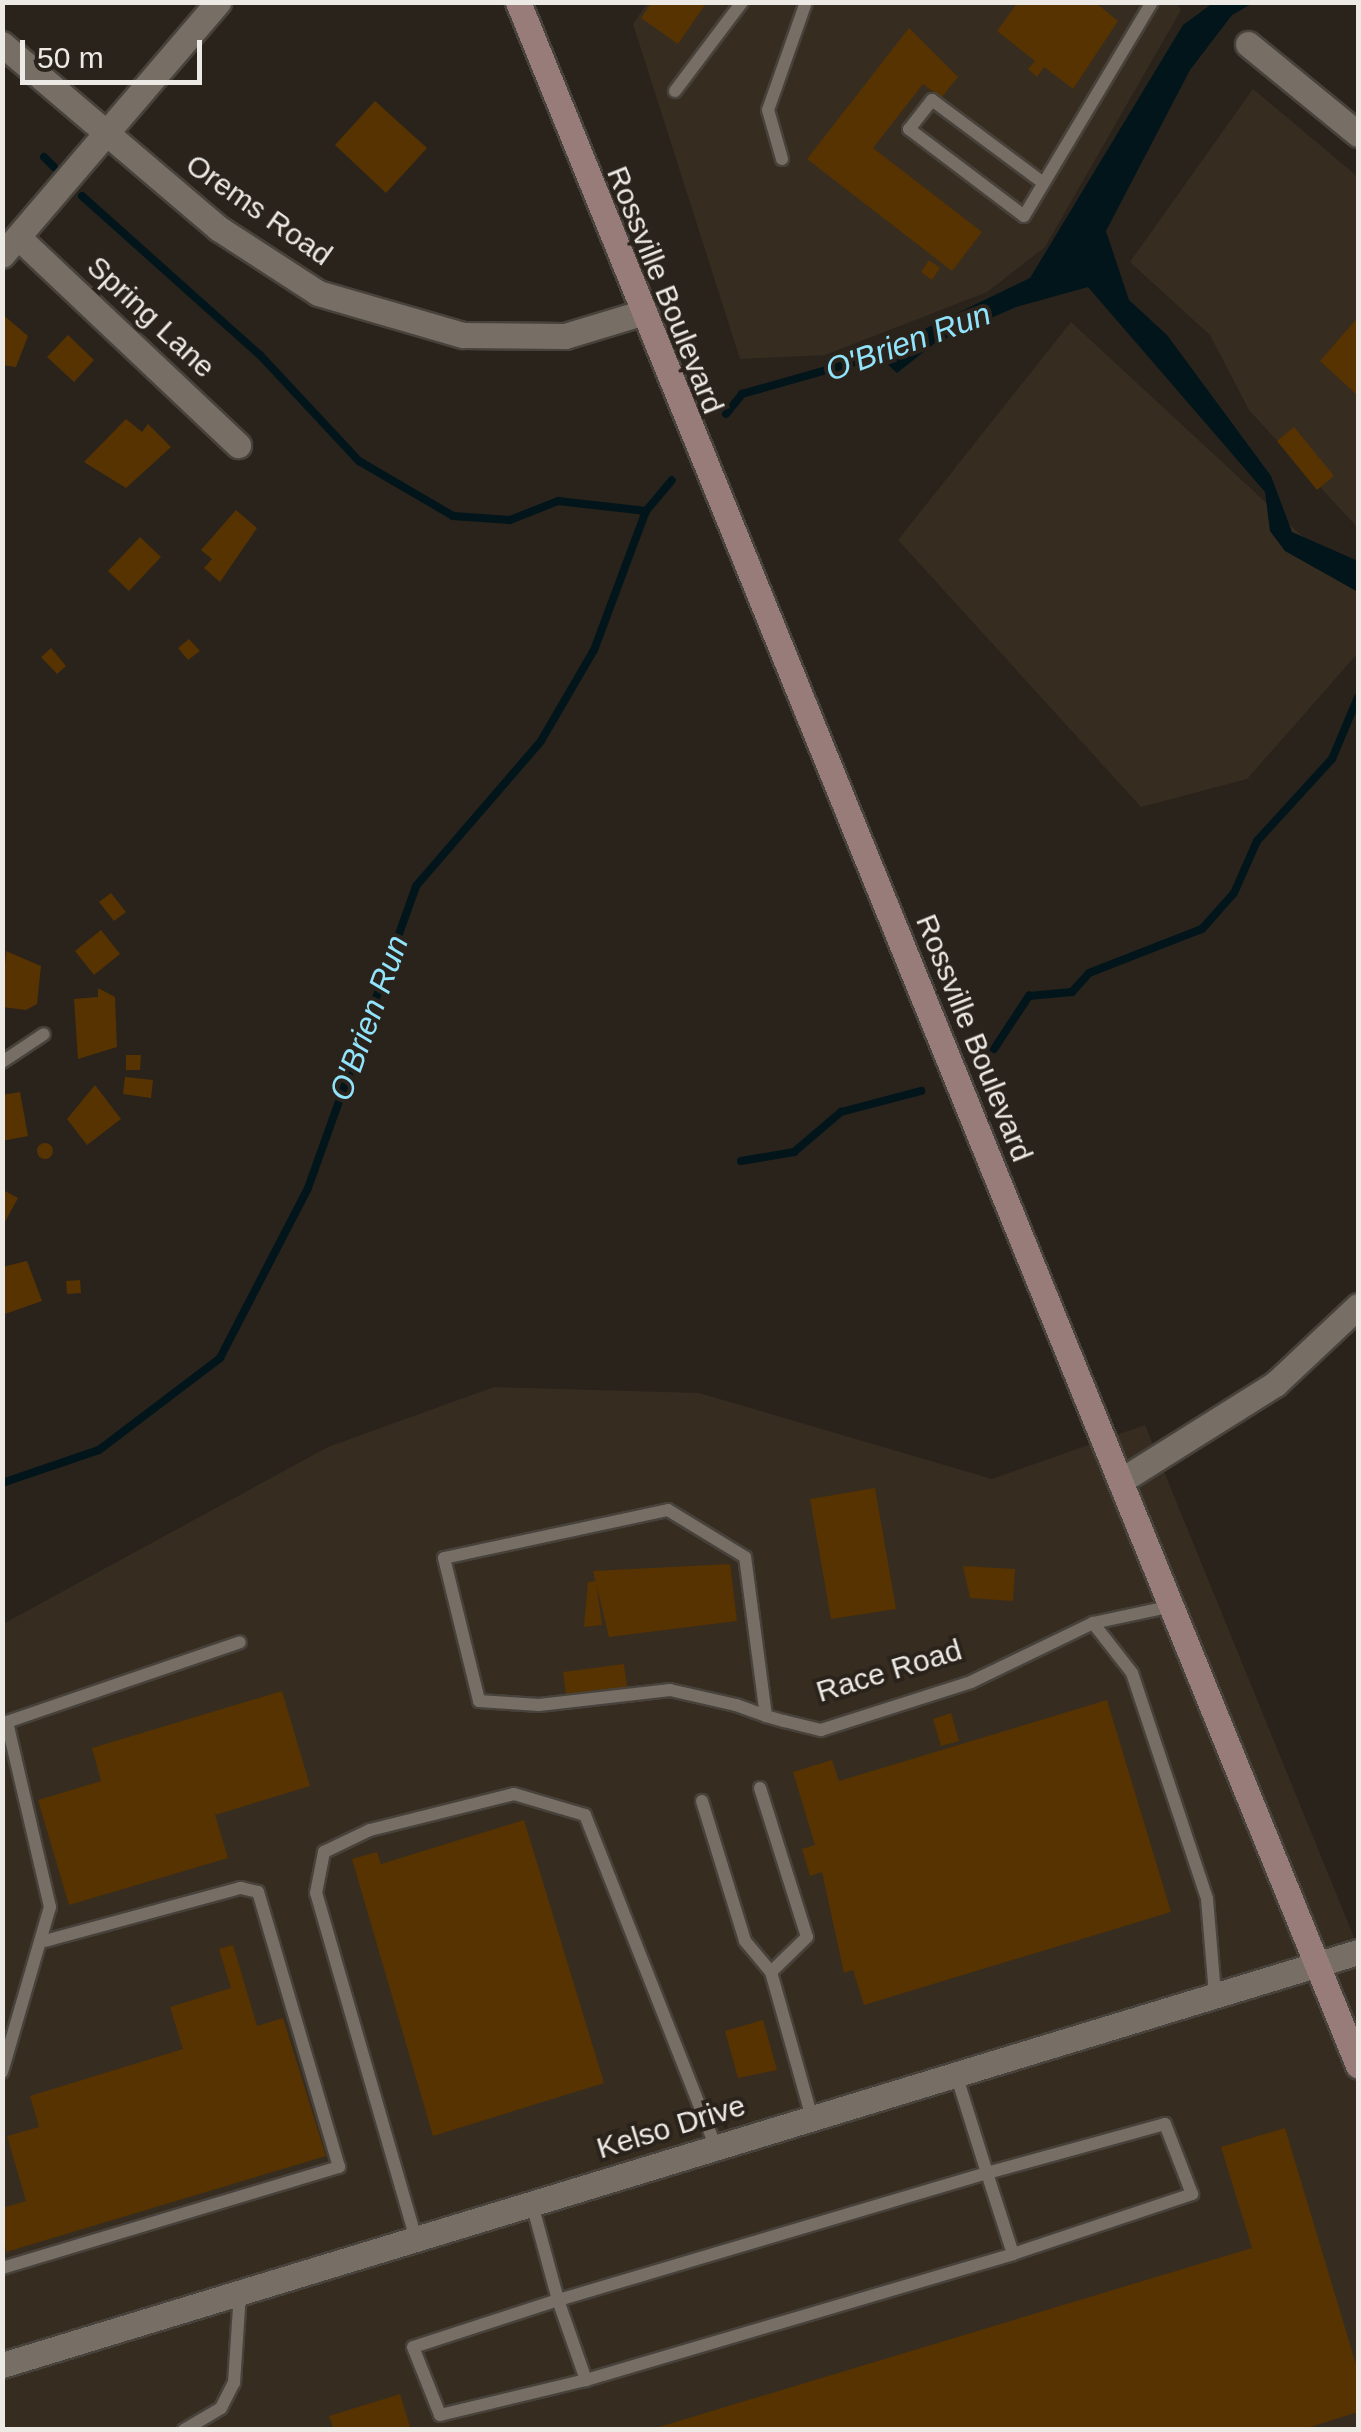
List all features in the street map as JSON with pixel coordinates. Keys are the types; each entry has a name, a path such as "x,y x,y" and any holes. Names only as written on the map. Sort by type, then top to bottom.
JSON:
{"main road":[{"name":"Rossville Boulevard","path":"507,2 527,37"},
{"name":"Rossville Boulevard","path":"518,2 527,37 638,314 1122,1480 1358,2066"}],"street":[{"path":"10,246 218,2"},
{"name":"Orems Road","path":"2,44 272,268 363,311 518,339 638,314"},
{"path":"1248,44 1358,134"},
{"name":"Spring Lane","path":"10,246 238,445"},
{"path":"1122,1480 1274,1384 1358,1306"},
{"name":"Kelso Drive","path":"2,2365 1358,1952"}],"lane":[{"path":"676,91 742,2"},
{"path":"782,159 768,110 806,2"},
{"path":"1042,182 932,100 909,130 1024,216 1152,2"},
{"path":"2,1062 44,1034"},
{"name":"Race Road","path":"766,1716 745,1556 668,1510 575,1524 444,1558 478,1701 539,1705 670,1690 766,1716 821,1730 971,1682 1093,1623 1173,1606"},
{"path":"1093,1623 1132,1673 1207,1899 1215,1994"},
{"path":"2,2072 45,1942 50,1908 7,1722 240,1642"},
{"path":"760,1788 807,1937 772,1972"},
{"path":"416,2239 316,1893 324,1852 370,1830 514,1794 585,1814 716,2147"},
{"path":"702,1801 745,1941 772,1972 812,2118"},
{"path":"2,2268 339,2167 258,1892 240,1888 45,1942"},
{"path":"956,2074 1013,2254"},
{"path":"1165,2124 1192,2194 1013,2254 586,2380 440,2414 413,2347 558,2300 1165,2124"},
{"path":"532,2204 558,2300 586,2380"},
{"path":"184,2430 220,2408 234,2383 240,2294"}],"shaded area":[{"path":"648,2 1176,2 1181,10 1045,247 987,292 825,355 740,359 633,24"},
{"path":"1253,89 1358,177 1358,528 1249,410 1210,335 1130,262"},
{"path":"1071,322 1358,588 1358,653 1247,779 1141,807 898,540"},
{"path":"494,1387 699,1393 992,1479 1145,1425 1358,1947 1358,2429 3,2430 3,1624 328,1447"}],"water":[{"path":"1213,3 1253,3 1232,15 1190,70 1106,231 1129,300 1167,335 1271,476 1292,532 1358,561 1358,592 1285,551 1270,531 1265,492 1088,287 1016,307 935,343 897,373 884,361 906,338 1030,278 1183,25"}],"building":[{"path":"652,2 707,2 678,44 641,18"},
{"path":"1018,2 1095,2 1118,21 1073,89 1044,67 1037,77 1028,69 1035,61 997,31"},
{"path":"909,28 958,77 941,98 923,84 873,148 982,232 952,271 807,159"},
{"path":"375,101 427,148 386,193 335,145"},
{"path":"929,260 940,268 932,280 921,272"},
{"path":"2,314 28,336 16,367 2,365"},
{"path":"1358,317 1358,396 1320,361"},
{"path":"68,335 94,360 74,382 47,357"},
{"path":"126,419 142,432 148,424 171,447 126,488 84,462"},
{"path":"1294,427 1334,476 1317,490 1277,441"},
{"path":"236,510 257,528 220,582 204,568 212,559 201,550"},
{"path":"140,537 161,557 129,591 108,571"},
{"path":"189,639 200,651 188,660 178,648"},
{"path":"51,648 66,666 57,674 41,657"},
{"path":"111,893 126,912 114,921 99,902"},
{"path":"101,930 120,954 94,975 75,951"},
{"path":"6,951 41,966 37,1004 26,1010 2,1007"},
{"path":"98,988 115,997 117,1047 78,1059 74,999 98,997"},
{"path":"126,1055 141,1055 140,1070 126,1070"},
{"path":"125,1077 153,1080 151,1098 123,1094"},
{"path":"95,1085 121,1119 87,1145 67,1119"},
{"path":"20,1092 28,1136 2,1141 2,1095"},
{"path":"45,1143 53,1151 45,1159 37,1151"},
{"path":"2,1176 3,1190 18,1198 2,1227"},
{"path":"27,1261 42,1301 2,1315 2,1267"},
{"path":"80,1280 81,1293 67,1294 66,1281"},
{"path":"875,1488 896,1609 831,1619 810,1499"},
{"path":"730,1564 737,1621 609,1637 593,1571"},
{"path":"963,1566 1015,1569 1013,1601 970,1598"},
{"path":"596,1581 602,1625 584,1627 588,1582"},
{"path":"624,1664 627,1687 566,1695 563,1672"},
{"path":"282,1691 310,1786 215,1815 228,1858 69,1905 38,1800 101,1781 92,1748"},
{"path":"1107,1700 1171,1912 864,2005 853,1970 844,1973 822,1872 810,1876 802,1849 815,1845 793,1772 832,1760 839,1781"},
{"path":"951,1713 959,1741 941,1746 933,1719"},
{"path":"524,1820 604,2083 433,2136 352,1859 377,1852 381,1864"},
{"path":"233,1945 257,2026 283,2018 326,2156 6,2252 2,2208 26,2201 7,2136 39,2127 30,2096 183,2049 170,2007 231,1988 219,1949"},
{"path":"763,2020 777,2070 738,2078 725,2031"},
{"path":"1285,2128 1358,2371 1358,2412 1301,2430 649,2430 1252,2248 1221,2147"},
{"path":"400,2394 411,2430 334,2430 329,2416"}],"waterway":[{"path":"44,157 54,167"},
{"path":"82,196 260,355 359,461 453,516 510,520 558,501 646,511"},
{"name":"O'Brien Run","path":"726,414 742,394 900,349"},
{"name":"O'Brien Run","path":"2,1483 99,1450 220,1358 308,1188 416,886 541,741 594,650 646,511 672,480"},
{"path":"994,1049 1029,996 1072,992 1089,973 1202,929 1234,893 1257,841 1332,759 1358,697"},
{"path":"741,1161 794,1152 841,1112 921,1091"}]}
